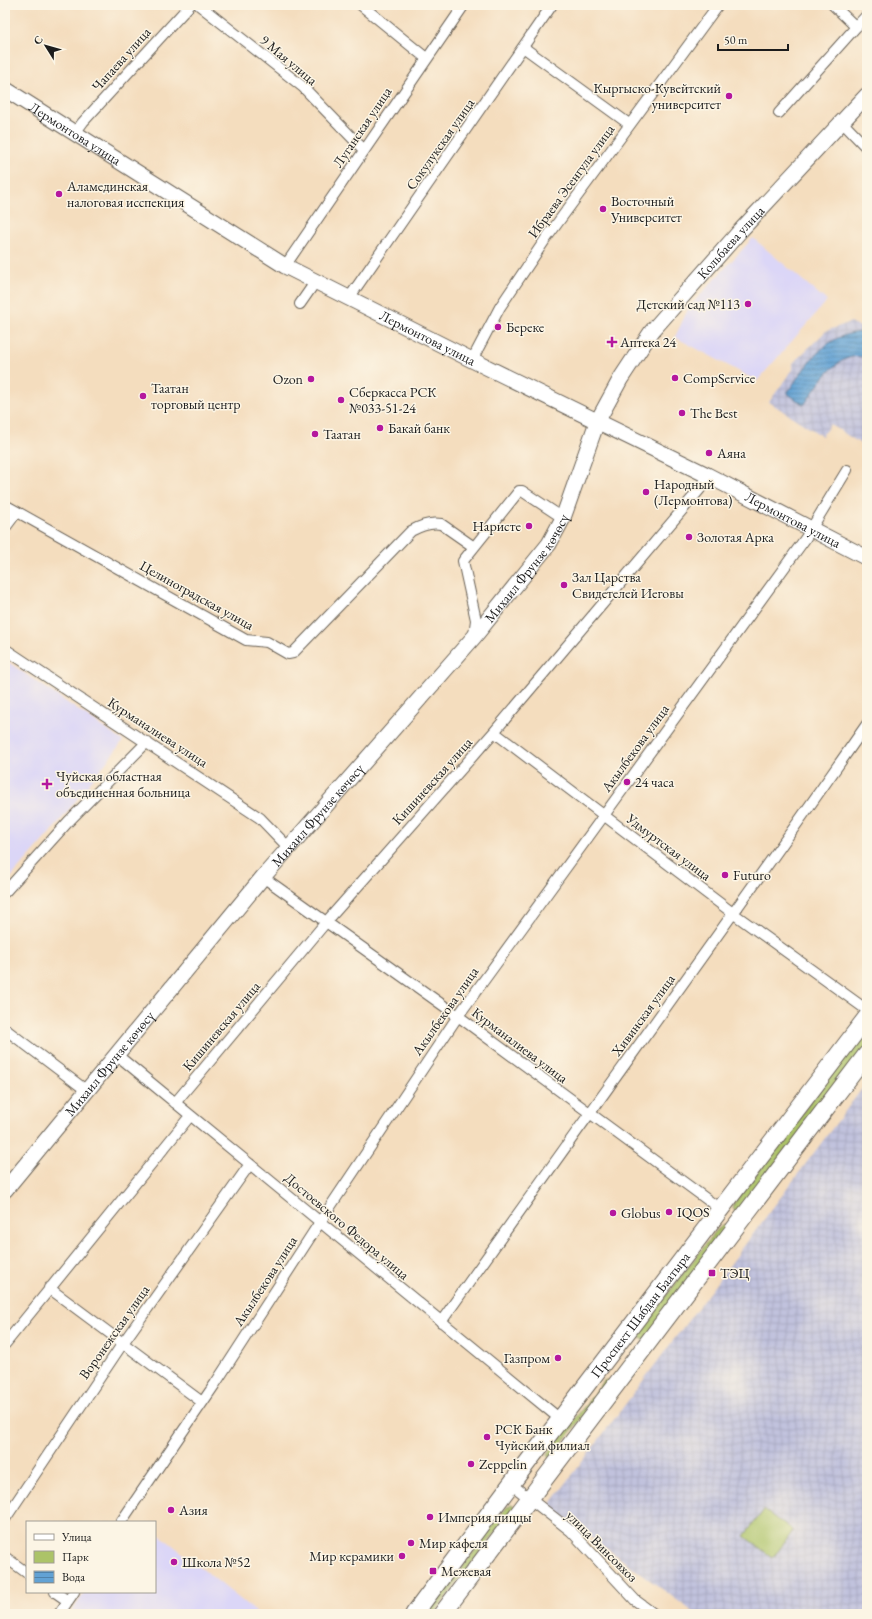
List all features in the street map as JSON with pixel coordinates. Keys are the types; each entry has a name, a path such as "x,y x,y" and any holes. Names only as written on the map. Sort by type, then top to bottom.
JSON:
{"main road":[{"name":"Лермонтова улица","path":"5,89 172,196 285,266 597,422 707,475 867,558"},
{"name":"Кольбаева улица","path":"597,422 622,378 652,331 741,230 867,95"},
{"name":"Михаил Фрунзе көчөсү","path":"5,1190 288,847 474,637 548,544 563,518 597,422"},
{"name":"Проспект Шабдан Баатыра","path":"414,1614 560,1419 867,1017"},
{"name":"Проспект Шабдан Баатыра","path":"442,1614 867,1054"},
{"path":"720,1209 739,1223"},
{"path":"626,1334 645,1347"},
{"path":"602,1364 621,1378"}],"street":[{"name":"Чапаева улица","path":"75,133 83,122 190,5"},
{"name":"9 Мая улица","path":"199,5 303,87 364,150"},
{"path":"360,5 426,58"},
{"name":"Луганская улица","path":"285,266 426,58 464,5"},
{"name":"Сокулукская улица","path":"349,298 552,5"},
{"name":"Ибраева Эсенгула улица","path":"472,360 504,301 545,240 718,5"},
{"path":"833,5 856,27"},
{"path":"779,113 867,15"},
{"path":"523,47 629,124"},
{"path":"842,122 867,148"},
{"path":"300,304 316,282"},
{"name":"Акылбекова улица","path":"122,1521 458,1016 811,529 847,470"},
{"name":"Кишиневская улица","path":"175,1103 327,921 494,732 700,489 707,475"},
{"path":"474,637 476,620 463,561 519,491 522,491 563,518"},
{"name":"Целиноградская улица","path":"5,505 246,640 267,642 288,654 293,653 412,531 418,527 435,523 441,524 474,547"},
{"path":"5,528 17,512"},
{"name":"Курманалиева улица","path":"5,649 260,818 288,847"},
{"name":"Хивинская улица","path":"441,1322 588,1113 734,914 867,724"},
{"name":"Удмуртская улица","path":"494,732 734,914 867,1010"},
{"path":"5,892 68,822 147,742"},
{"name":"Курманалиева улица","path":"263,877 327,921 458,1016 720,1209"},
{"path":"5,1030 87,1091"},
{"name":"Достоевского Федора улица","path":"117,1055 560,1419"},
{"path":"5,1344 190,1116"},
{"name":"Воронежская улица","path":"5,1520 123,1343 250,1164"},
{"path":"49,1288 202,1402"},
{"name":"улица Винсовхоз","path":"511,1484 571,1531 635,1600 654,1614"},
{"path":"6,1559 26,1572"},
{"path":"56,1593 68,1601"},
{"path":"59,1614 73,1593"}],"shaded area":[{"path":"753,238 827,301 757,381 675,337 689,307"},
{"path":"851,322 867,331 867,448 830,424 822,436 769,402 793,369 793,363 826,331"},
{"name":"Чуйская областная объединенная больница","path":"5,660 123,741 56,826 5,884"},
{"path":"867,1082 867,1614 696,1614 549,1506"},
{"name":"Школа №52","path":"156,1532 256,1612 255,1614 70,1614 84,1593 156,1593"}],"green space":[{"path":"867,1027 867,1050 740,1214 733,1209 734,1203"},
{"path":"723,1225 728,1228 644,1340 640,1338 640,1330 715,1232"},
{"path":"605,1380 610,1382 550,1458 548,1455 549,1452"},
{"path":"512,1504 515,1507 433,1614 428,1614 506,1508"},
{"path":"764,1510 793,1531 773,1558 744,1536"}],"water":[{"path":"862,332 867,335 867,358 857,356 847,358 838,363 822,379 804,405 787,393 810,362 827,345 837,338"}],"place":[{"name":"Кыргыско-Кувейтский университет","path":"729,96"},
{"name":"Аламединская налоговая исспекция","path":"59,194"},
{"name":"Восточный Университет","path":"603,209"},
{"name":"Детский сад №113","path":"748,304"},
{"name":"Береке","path":"498,327"},
{"name":"Аптека 24","path":"612,342"},
{"name":"CompService","path":"675,378"},
{"name":"Ozon","path":"311,379"},
{"name":"Таатан торговый центр","path":"143,396"},
{"name":"Сберкасса РСК №033-51-24","path":"341,400"},
{"name":"The Best","path":"682,413"},
{"name":"Бакай банк","path":"380,428"},
{"name":"Таатан","path":"315,434"},
{"name":"Аяна","path":"709,453"},
{"name":"Народный (Лермонтова)","path":"646,492"},
{"name":"Наристе","path":"529,526"},
{"name":"Золотая Арка","path":"689,537"},
{"name":"Зал Царства Свидетелей Иеговы","path":"564,585"},
{"name":"24 часа","path":"627,782"},
{"name":"Чуйская областная объединенная больница","path":"47,784"},
{"name":"Futuro","path":"725,875"},
{"name":"IQOS","path":"669,1212"},
{"name":"Globus","path":"613,1213"},
{"name":"ТЭЦ","path":"712,1273"},
{"name":"Газпром","path":"558,1358"},
{"name":"РСК Банк Чуйский филиал","path":"487,1437"},
{"name":"Zeppelin","path":"471,1464"},
{"name":"Азия","path":"171,1510"},
{"name":"Империя пиццы","path":"430,1517"},
{"name":"Мир кафеля","path":"411,1543"},
{"name":"Мир керамики","path":"402,1556"},
{"name":"Школа №52","path":"174,1562"},
{"name":"Межевая","path":"433,1571"}]}
